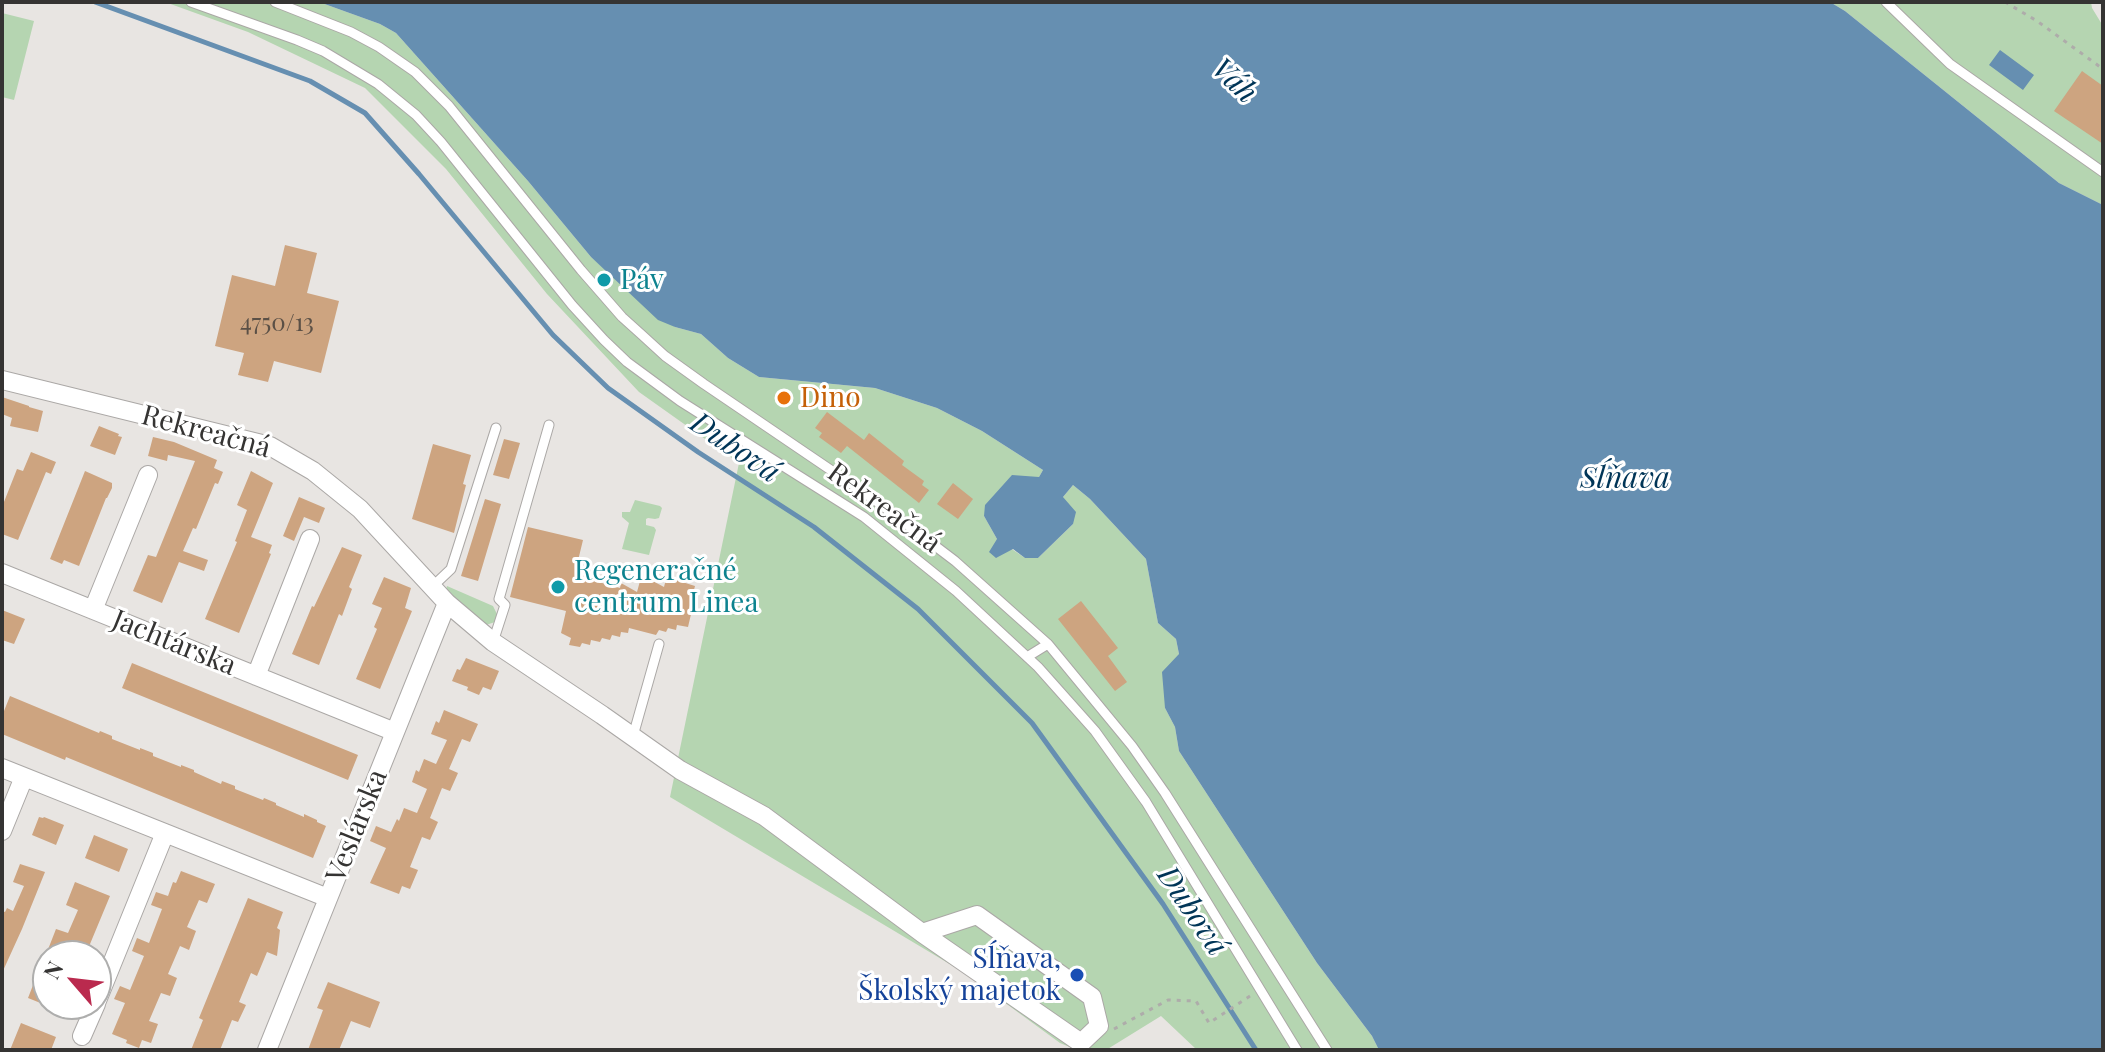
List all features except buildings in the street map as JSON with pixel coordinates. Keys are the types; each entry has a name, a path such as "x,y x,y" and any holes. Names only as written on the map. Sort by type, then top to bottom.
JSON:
{"street":[{"name":"Rekreačná","path":"2,380 270,446 313,471 360,509 447,603 493,642 680,770 764,816 922,933 1081,1043 1099,1026"},
{"name":"Jachtárska","path":"93,610 148,475"},
{"name":"Jachtárska","path":"256,676 310,539"},
{"name":"Jachtárska","path":"2,573 395,732"},
{"name":"Veslárska","path":"267,1050 447,603"},
{"path":"2,768 328,898"},
{"path":"2,831 24,777"},
{"path":"112,964 165,833"},
{"path":"922,933 977,915 1092,997 1099,1026"},
{"path":"82,1036 89,1020"}],"lane":[{"path":"191,2 323,51 378,84 416,115 441,142 563,295 627,362 680,401 864,517 956,591 1027,657 1095,731 1146,802 1297,1050"},
{"name":"Rekreačná","path":"275,2 351,32 415,72 449,106 622,317 653,346 872,498 955,561 1048,644 1132,746 1165,793 1327,1050"},
{"path":"1886,2 1950,64 2103,172"},
{"path":"493,642 505,605 499,599 549,425"},
{"path":"432,587 451,569 496,428"},
{"path":"633,736 659,644"},
{"path":"1027,657 1048,644"}],"path":[{"path":"2005,2 2103,69"},
{"path":"1099,1026 1115,1030 1168,1000 1196,1001 1209,1023 1246,999"}],"green space":[{"path":"165,2 319,2 396,33 591,257 675,327 701,334 728,358 759,377 875,388 937,408 982,431 1043,470 1039,477 984,516 997,539 1025,558 1038,558 1073,524 1063,497 1073,485 1090,499 1146,559 1158,623 1176,639 1179,654 1165,708 1175,727 1179,751 1317,963 1372,1036 1379,1050 1197,1050 1161,1016 1106,1050 1077,1050 1060,1043 963,972 670,797 739,463 639,392 547,294 446,169 365,88 248,32"},
{"path":"1830,2 2091,2 2103,26 2103,205 2059,183"},
{"path":"2,13 34,21 14,100 2,97"},
{"path":"635,500 662,508 659,518 646,519 646,525 656,530 649,555 622,549 629,523 622,517 622,512 630,512"},
{"path":"447,586 493,606 498,616 495,622 480,627 445,593"}],"water":[{"name":"Sĺňava","path":"319,2 1830,2 2059,183 2103,205 2103,1050 1379,1050 1372,1036 1317,963 1179,751 1175,727 1165,708 1162,672 1179,654 1176,639 1158,623 1146,559 1090,499 1073,485 1063,497 1076,512 1073,524 1038,558 1025,558 1013,549 996,558 989,552 997,539 984,516 985,505 1012,475 1039,477 1043,470 982,431 937,408 875,388 759,377 728,358 701,334 658,320 591,257 396,33"},
{"path":"2000,50 2034,75 2023,90 1989,65"}],"waterway":[{"name":"Dubová","path":"95,2 310,81 365,113 553,335 608,388 698,452 814,527 918,609 1032,723 1163,904 1256,1050"}],"place":[{"name":"Páv","path":"604,280"},
{"name":"Dino","path":"784,398"},
{"name":"Regeneračné centrum Linea","path":"558,587"},
{"name":"Sĺňava, Školský majetok","path":"1077,975"}],"water label":[{"name":"Váh","path":"1234,81"}]}
